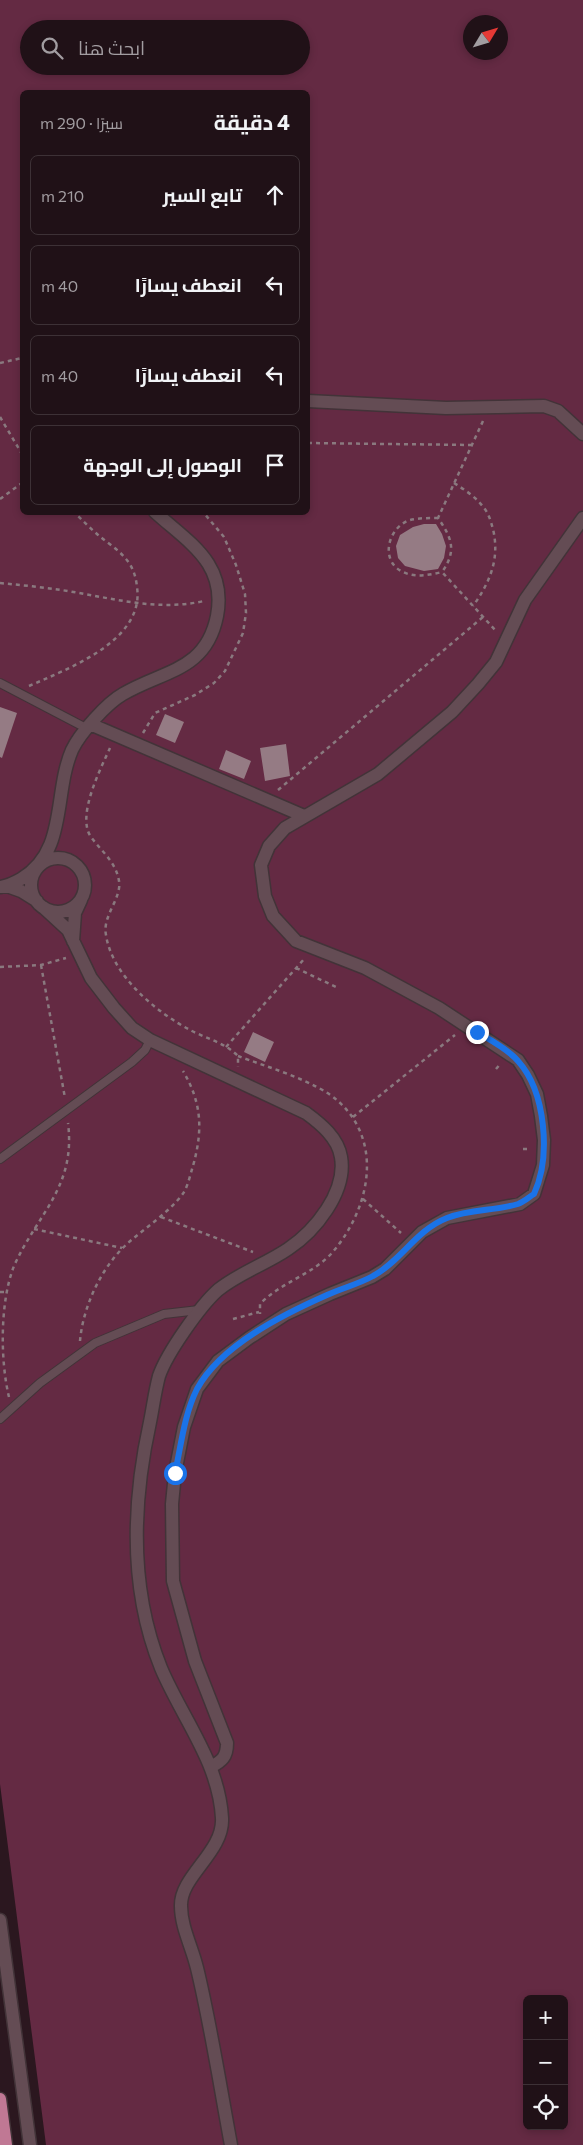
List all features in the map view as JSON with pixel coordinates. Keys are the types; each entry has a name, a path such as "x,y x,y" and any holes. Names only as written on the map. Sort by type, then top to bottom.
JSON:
{"main road":[{"path":"0,2099 6,2145"}],"street":[{"path":"310,401 446,408 544,406 558,411 583,434"},
{"path":"159,515 188,539 208,560 217,580 219,604 214,631 202,652 185,665 122,694 88,726 72,749 64,775 51,846 37,868 31,884 40,904 63,924 91,978 132,1028 150,1040 306,1113 321,1124 334,1140 341,1158 336,1195 323,1217 309,1233 288,1249 219,1290 199,1310 160,1375 146,1439 138,1492 136,1549 141,1602 162,1668 211,1767 223,1820 220,1838 192,1878 180,1903 184,1925 197,1967 231,2145"},
{"path":"211,1767 224,1758 227,1751 227,1743 195,1661 173,1581 172,1504 175,1473 184,1428 197,1389 218,1362 249,1338 286,1314 372,1277 385,1269 422,1232 447,1218 520,1204 534,1194 543,1165 544,1140 537,1094 518,1060 438,1008 365,968 296,941 272,916 265,896 261,865 269,846 285,828 378,774 452,712 478,684 496,662 525,600 583,518"},
{"path":"88,726 117,735 304,816"},
{"path":"54,834 70,860 77,865 85,882 76,913 73,941"},
{"path":"3,887 52,858 70,860"},
{"path":"3,887 21,891 51,911 68,910 81,898"},
{"path":"0,1920 30,2145"}],"lane":[{"path":"0,684 88,726"},
{"path":"0,1159 132,1062 146,1050 150,1040"},
{"path":"0,1419 40,1383 95,1344 164,1314 199,1310"}],"path":[{"path":"0,363 20,358"},
{"path":"438,518 485,416"},
{"path":"0,417 20,451"},
{"path":"310,443 472,445"},
{"path":"454,483 468,492 484,508 490,518 494,535 496,553 492,572 484,590 473,606"},
{"path":"0,499 20,484"},
{"path":"16,692 90,658 106,646 135,614 139,598 135,575 126,559 77,515"},
{"path":"438,518 447,532 452,552 442,572"},
{"path":"438,518 411,520 400,525 389,540 389,553 394,566 402,572 426,575 442,572"},
{"path":"442,572 500,635"},
{"path":"0,583 61,590 137,605 186,605 204,601"},
{"path":"266,800 483,617"},
{"path":"117,735 92,787 87,814 87,830 90,836 106,853 120,883 105,929 114,957 138,993 163,1014 192,1031 226,1047 238,1056 307,1082 337,1100 353,1117 365,1145 366,1172 363,1199 354,1220 330,1255 306,1274 267,1296 260,1304 259,1312 261,1318"},
{"path":"226,1047 307,955"},
{"path":"0,967 41,965 68,958"},
{"path":"13,1407 2,1367 2,1321 6,1292 13,1267 62,1183 69,1156 70,1135 67,1110 41,965"},
{"path":"296,968 336,987"},
{"path":"353,1117 460,1031"},
{"path":"237,1069 238,1056"},
{"path":"80,1354 84,1318 105,1271 122,1248 161,1216 183,1193 188,1181 200,1135 200,1116 192,1086 182,1069"},
{"path":"363,1199 405,1236"},
{"path":"161,1216 254,1253"},
{"path":"34,1229 122,1248"},
{"path":"0,1292 6,1292"},
{"path":"233,1319 259,1312"}],"shaded area":[{"path":"0,0 583,0 583,2145 46,2145 0,1784"}],"building":[{"path":"424,524 436,524 446,546 444,558 438,569 424,571 405,566 398,558 396,546 400,535 413,527"},
{"path":"0,707 17,713 2,758 0,757"},
{"path":"165,714 184,722 175,743 156,735"},
{"path":"286,744 290,776 265,781 260,748"},
{"path":"226,750 251,761 244,779 219,769"},
{"path":"253,1032 274,1042 265,1062 244,1052"}],"route":[{"path":"175,1473 184,1428 197,1389 218,1362 234,1349 286,1314 372,1277 385,1269 422,1232 447,1218 520,1204 534,1194 543,1165 544,1140 537,1094 518,1060 477,1032"}]}
